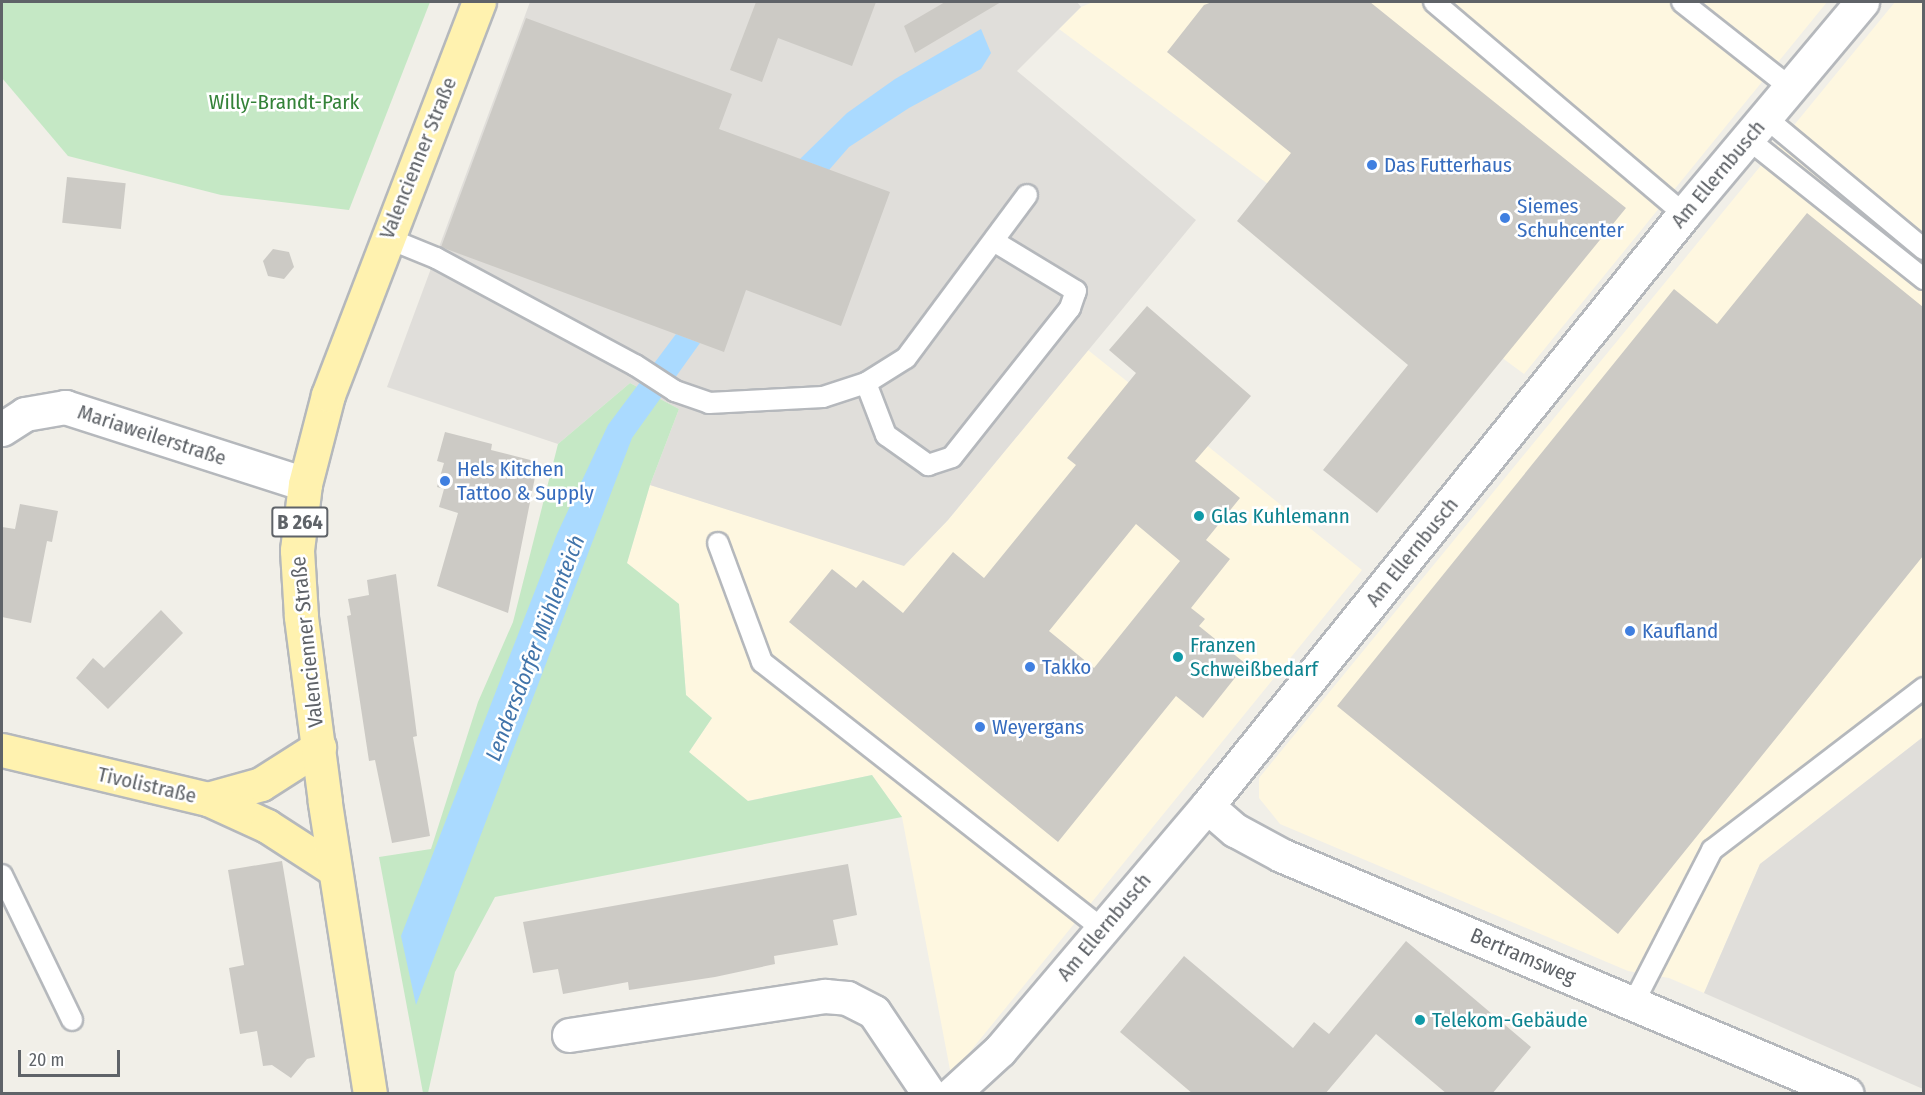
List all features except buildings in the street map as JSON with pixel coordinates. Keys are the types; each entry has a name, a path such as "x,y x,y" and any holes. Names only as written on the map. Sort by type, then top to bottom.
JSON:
{"main road":[{"name":"Valencienner Straße","path":"370,1094 335,870 297,561 304,484 328,395 479,2"},
{"name":"Tivolistraße","path":"2,750 208,799 261,784 319,747"},
{"path":"208,799 267,826 335,870"}],"street":[{"name":"Am Ellernbusch","path":"952,1094 1000,1050 1207,806 1684,214 1863,2"},
{"name":"Mariaweilerstraße","path":"2,429 25,414 65,407 304,484"},
{"name":"Bertramsweg","path":"1207,806 1235,830 1281,855 1634,1002 1847,1094"},
{"path":"569,1035 825,996 847,998 874,1012 929,1094"}],"lane":[{"path":"1434,2 1684,214"},
{"path":"1682,2 1791,88"},
{"path":"1757,129 1923,249"},
{"path":"1757,129 1923,279"},
{"path":"387,238 436,258 635,364 675,391 709,403 823,397 866,383 906,358 1028,195"},
{"path":"866,383 886,435 928,465 952,457 1070,308 1076,291 995,242"},
{"path":"718,543 762,662 1103,929"},
{"path":"1634,1002 1712,850 1923,688"},
{"path":"2,876 72,1020"}],"shaded area":[{"path":"530,2 1077,2 1081,7 1017,71 1196,220 948,520 904,566 650,485 679,409 630,383 558,444 387,387"},
{"path":"1093,2 1827,2 1524,374 1059,29 1081,7"},
{"name":"Kaufland","path":"1895,2 1923,2 1923,737 1760,864 1704,993 1669,978 1628,971 1280,824 1259,798 1259,778"},
{"path":"1088,350 1362,570 951,1075 902,817 872,775 747,801 689,752 712,718 686,695 679,604 627,563 650,485 904,565 948,520"},
{"path":"1923,737 1923,1089 1704,993 1760,864"}],"green space":[{"name":"Willy-Brandt-Park","path":"2,2 430,2 349,210 221,195 68,156 2,78"},
{"path":"630,383 679,409 650,485 627,563 679,604 686,695 712,718 689,752 748,801 872,775 902,817 495,897 455,972 428,1093 423,1093 379,857 431,849 478,702 513,622 558,444"}],"water":[{"path":"981,29 991,53 981,69 909,108 849,147 829,170 800,159 847,113 895,79"},
{"name":"Lendersdorfer Mühlenteich","path":"676,334 700,343 632,438 416,1005 401,936 557,534 608,425"}],"place":[{"name":"Das Futterhaus","path":"1372,165"},
{"name":"Siemes Schuhcenter","path":"1505,218"},
{"name":"Hels Kitchen Tattoo & Supply","path":"445,481"},
{"name":"Glas Kuhlemann","path":"1199,516"},
{"name":"Kaufland","path":"1630,631"},
{"name":"Franzen Schweißbedarf","path":"1178,657"},
{"name":"Takko","path":"1030,667"},
{"name":"Weyergans","path":"980,727"},
{"name":"Telekom-Gebäude","path":"1420,1020"}]}
